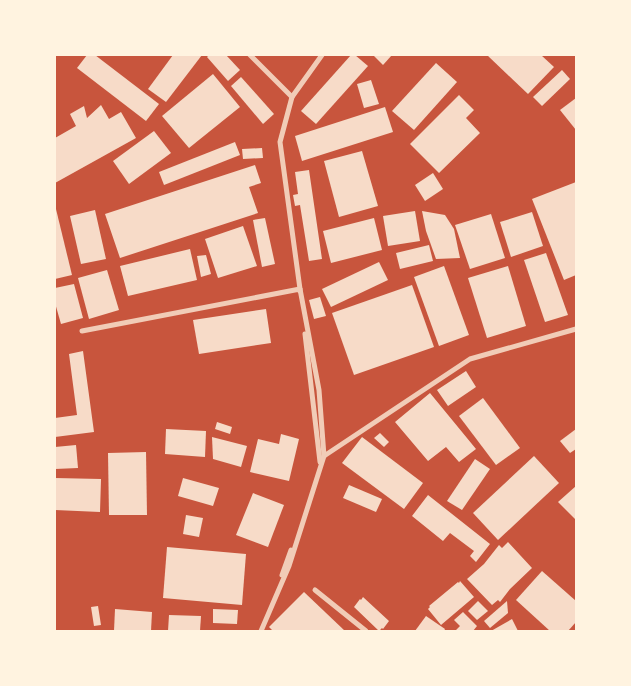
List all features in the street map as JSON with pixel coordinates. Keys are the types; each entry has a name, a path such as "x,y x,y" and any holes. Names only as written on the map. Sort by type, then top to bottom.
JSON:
{"street":[{"path":"250,55 292,97"},
{"path":"320,466 300,289 280,142 292,97 322,55"},
{"path":"82,331 300,289"},
{"path":"261,631 268,616 324,456 319,390 300,289"},
{"path":"324,456 470,359 576,329"},
{"path":"315,590 366,631"}],"building":[{"path":"87,55 95,55 159,104 146,121 77,68"},
{"path":"173,55 202,55 166,102 148,89"},
{"path":"209,55 226,55 240,70 228,81 207,57"},
{"path":"351,55 355,55 368,66 316,124 301,111"},
{"path":"373,55 392,55 383,65"},
{"path":"487,55 541,55 554,67 528,94"},
{"path":"436,63 457,82 414,130 392,111"},
{"path":"562,70 570,79 542,106 533,97"},
{"path":"213,74 240,107 189,148 162,116"},
{"path":"241,77 274,114 263,124 231,86"},
{"path":"371,80 379,104 364,108 357,84"},
{"path":"459,95 474,110 466,118 480,133 439,173 410,144"},
{"path":"576,98 576,130 560,110"},
{"path":"101,105 109,119 121,112 136,138 55,183 55,138 76,126 70,114 84,106 87,118"},
{"path":"385,107 393,132 302,161 295,136"},
{"path":"154,131 171,153 129,184 113,161"},
{"path":"235,142 240,155 164,185 159,172"},
{"path":"262,148 263,158 243,159 242,149"},
{"path":"362,151 378,206 339,217 324,161"},
{"path":"255,165 261,183 249,187 258,213 120,258 105,214"},
{"path":"309,170 322,259 309,261 300,205 295,206 293,195 298,194 295,172"},
{"path":"433,173 443,189 425,201 415,185"},
{"path":"576,182 576,275 564,280 532,199"},
{"path":"55,205 72,275 55,279"},
{"path":"95,210 106,259 81,264 70,216"},
{"path":"415,211 420,241 388,246 383,216"},
{"path":"422,211 445,215 454,229 460,258 436,259 426,231"},
{"path":"532,212 543,246 511,257 500,222"},
{"path":"491,214 505,258 470,269 455,225"},
{"path":"265,218 275,264 262,267 253,220"},
{"path":"374,218 382,250 331,263 323,231"},
{"path":"243,226 257,266 218,278 205,239"},
{"path":"429,245 433,261 400,269 396,253"},
{"path":"190,249 197,280 128,296 120,266"},
{"path":"546,253 568,315 545,322 524,260"},
{"path":"206,255 211,274 201,277 197,256"},
{"path":"379,262 388,280 331,307 322,289"},
{"path":"444,266 469,335 439,346 414,277"},
{"path":"508,266 526,326 487,338 468,278"},
{"path":"107,270 119,310 89,319 78,278"},
{"path":"74,284 83,318 61,324 55,303 55,288"},
{"path":"412,285 434,347 354,375 332,313"},
{"path":"320,297 326,316 314,319 309,300"},
{"path":"266,309 271,343 199,354 193,320"},
{"path":"83,351 94,432 55,437 55,418 77,415 69,354"},
{"path":"466,371 476,387 448,406 437,390"},
{"path":"430,393 476,449 459,462 446,447 428,461 395,422"},
{"path":"483,398 520,448 496,465 459,416"},
{"path":"217,422 232,427 230,434 215,429"},
{"path":"166,429 206,431 205,457 165,454"},
{"path":"576,429 576,449 570,453 560,441"},
{"path":"380,433 389,442 384,447 374,438"},
{"path":"281,434 299,439 289,481 250,472 258,439 279,444"},
{"path":"212,437 247,446 241,467 213,459"},
{"path":"362,437 423,483 404,509 342,463"},
{"path":"76,445 78,468 55,469 55,447"},
{"path":"146,452 147,515 109,515 108,453"},
{"path":"534,456 559,483 498,540 473,513"},
{"path":"475,459 490,469 462,510 447,501"},
{"path":"55,478 101,479 100,512 55,510"},
{"path":"183,478 219,488 213,506 178,496"},
{"path":"349,485 382,499 376,512 343,498"},
{"path":"576,486 576,520 558,502"},
{"path":"253,493 284,505 268,547 236,535"},
{"path":"428,495 490,544 476,562 470,556 474,551 450,533 443,541 412,516"},
{"path":"186,515 203,518 199,537 183,534"},
{"path":"508,542 532,568 510,589 500,602 498,600 492,605 467,579 484,564 499,545 502,548"},
{"path":"167,547 246,554 242,605 163,598"},
{"path":"542,571 576,601 576,622 568,631 550,631 516,600"},
{"path":"460,581 474,597 441,625 428,609 429,606"},
{"path":"304,592 345,631 273,631 269,627"},
{"path":"363,597 389,621 383,629 379,631 354,607"},
{"path":"478,601 488,611 477,620 468,611"},
{"path":"507,601 508,613 490,628 484,621"},
{"path":"98,606 101,625 94,626 91,607"},
{"path":"115,609 152,612 151,631 114,631"},
{"path":"213,609 238,610 237,624 213,623"},
{"path":"463,612 477,626 473,631 455,631 460,626 454,620"},
{"path":"169,615 201,616 200,631 168,631"},
{"path":"426,616 445,629 444,631 415,631"},
{"path":"512,619 518,631 491,631"}]}
